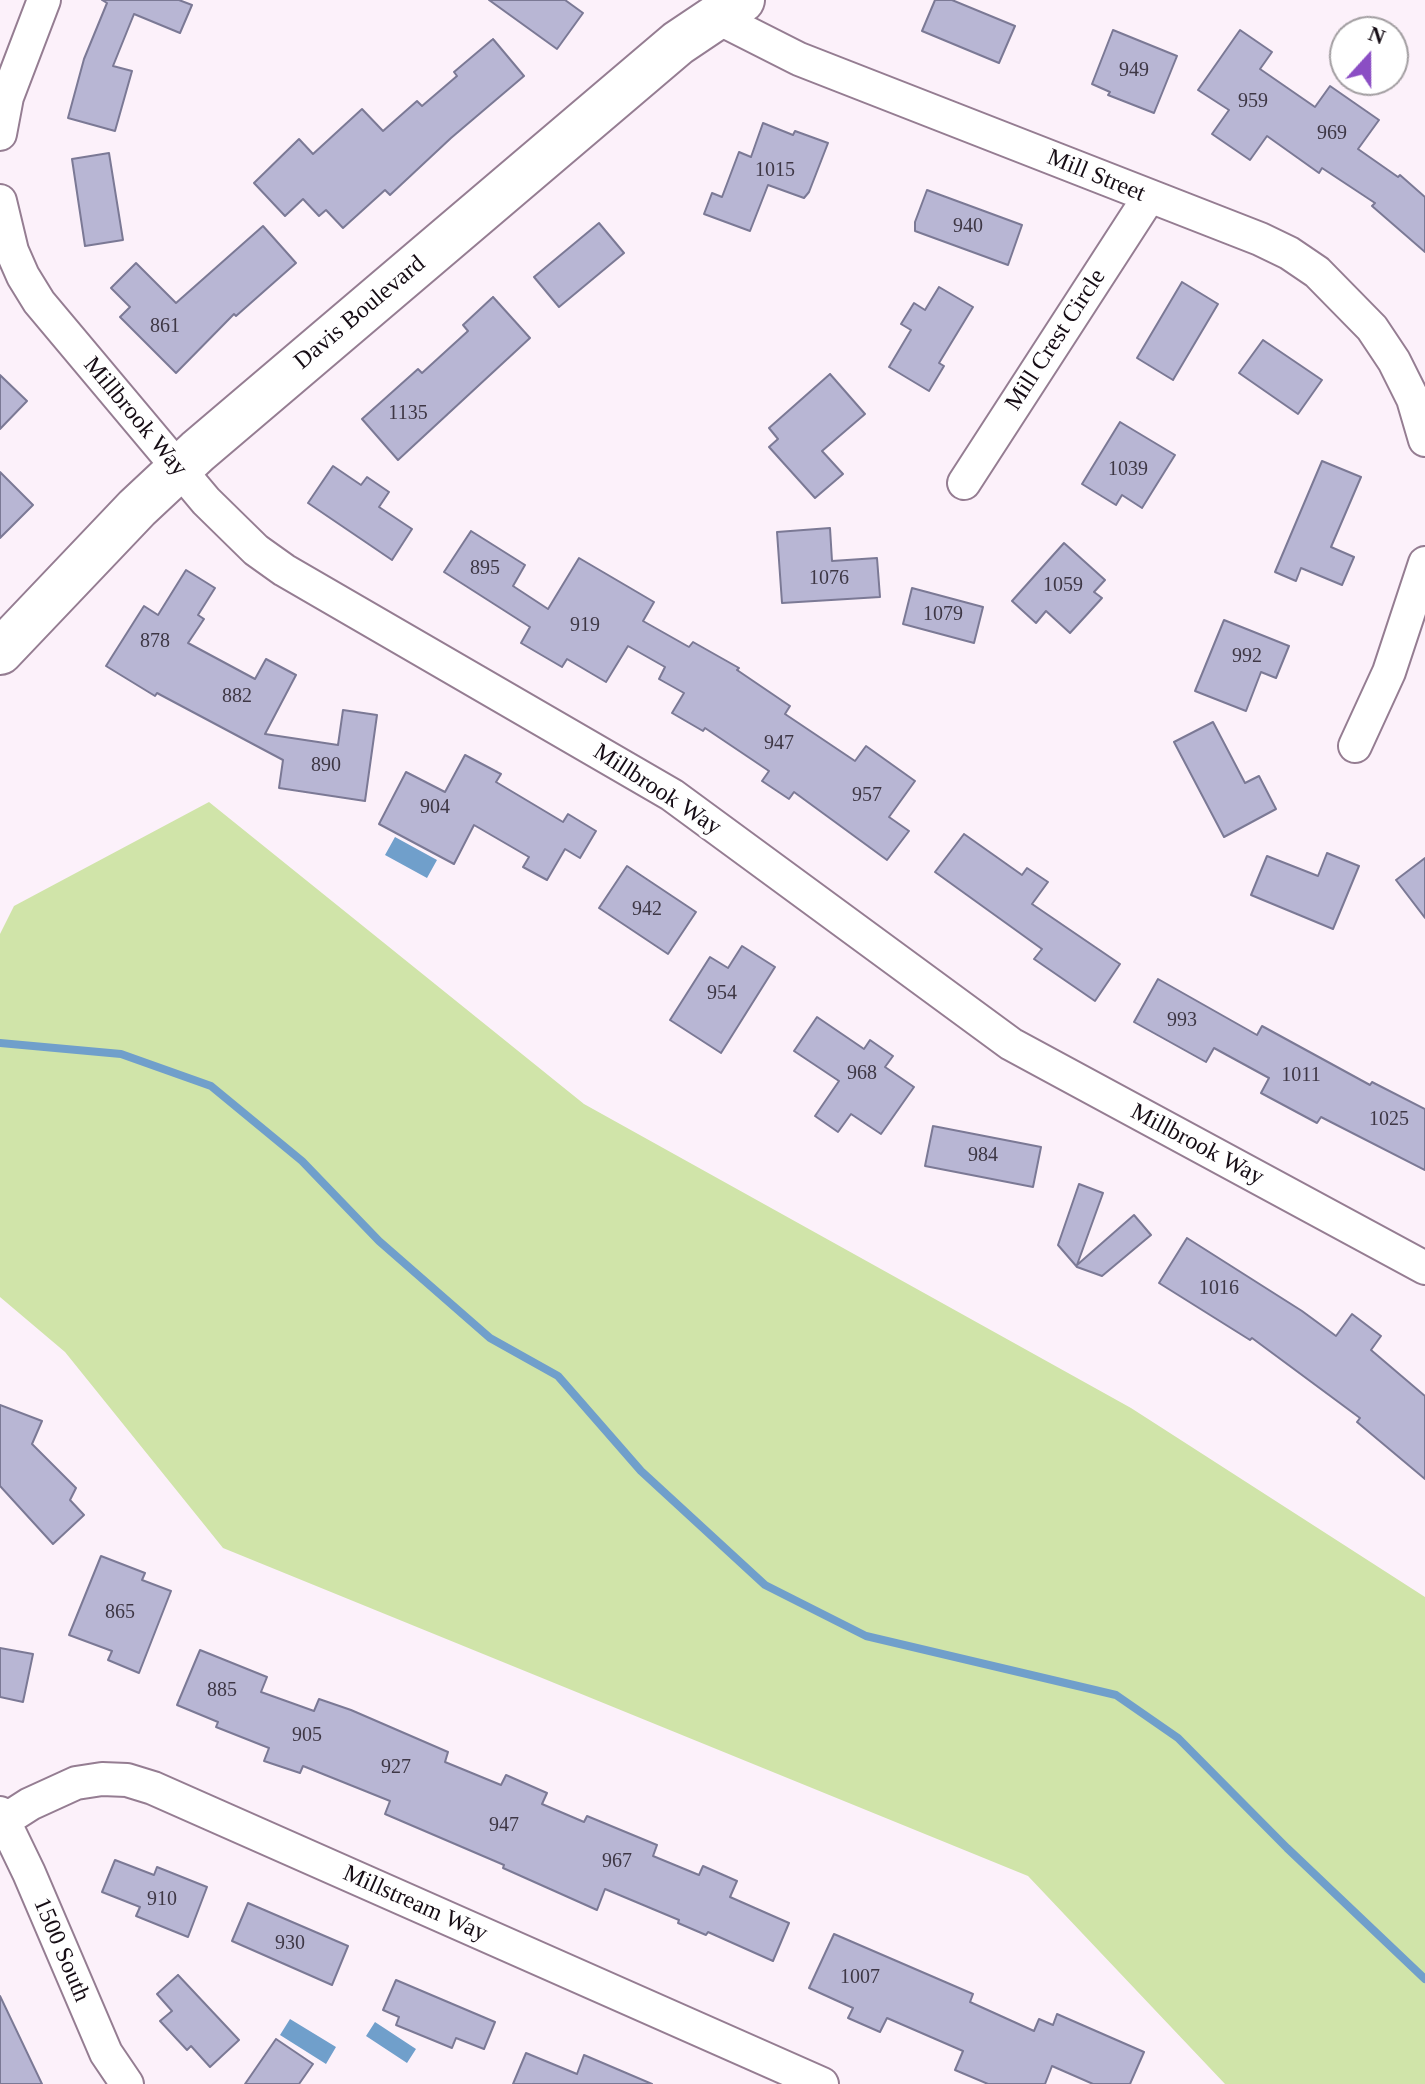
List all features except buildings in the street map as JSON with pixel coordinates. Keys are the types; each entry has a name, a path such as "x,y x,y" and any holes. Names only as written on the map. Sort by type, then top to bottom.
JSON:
{"street":[{"path":"0,134 7,97 44,0"},
{"name":"Mill Street","path":"715,6 799,59 1289,253 1317,272 1363,318 1394,361 1413,399 1425,440"},
{"name":"Davis Boulevard","path":"0,652 178,469 678,43 715,6"},
{"name":"Mill Crest Circle","path":"964,483 1149,197"},
{"name":"Millbrook Way","path":"0,201 12,251 39,302 230,527 284,570 672,795 1011,1044 1425,1268"},
{"path":"1355,746 1389,672 1425,563"},
{"name":"Millstream Way","path":"2,1817 76,1783 102,1779 127,1780 153,1788 822,2084"},
{"name":"1500 South","path":"2,1817 106,2053 127,2084"}],"green space":[{"path":"209,802 584,1104 1131,1408 1425,1597 1425,2084 1225,2084 1028,1876 223,1548 65,1352 0,1297 0,934 14,906"}],"water":[{"path":"395,837 437,860 427,878 385,855"},
{"path":"290,2019 336,2047 326,2064 280,2035"},
{"path":"375,2022 416,2049 407,2063 366,2036"}],"waterway":[{"path":"0,1043 121,1054 211,1086 302,1161 379,1241 490,1338 558,1376 641,1471 765,1585 866,1636 1116,1695 1178,1738 1287,1848 1425,1979"}]}
